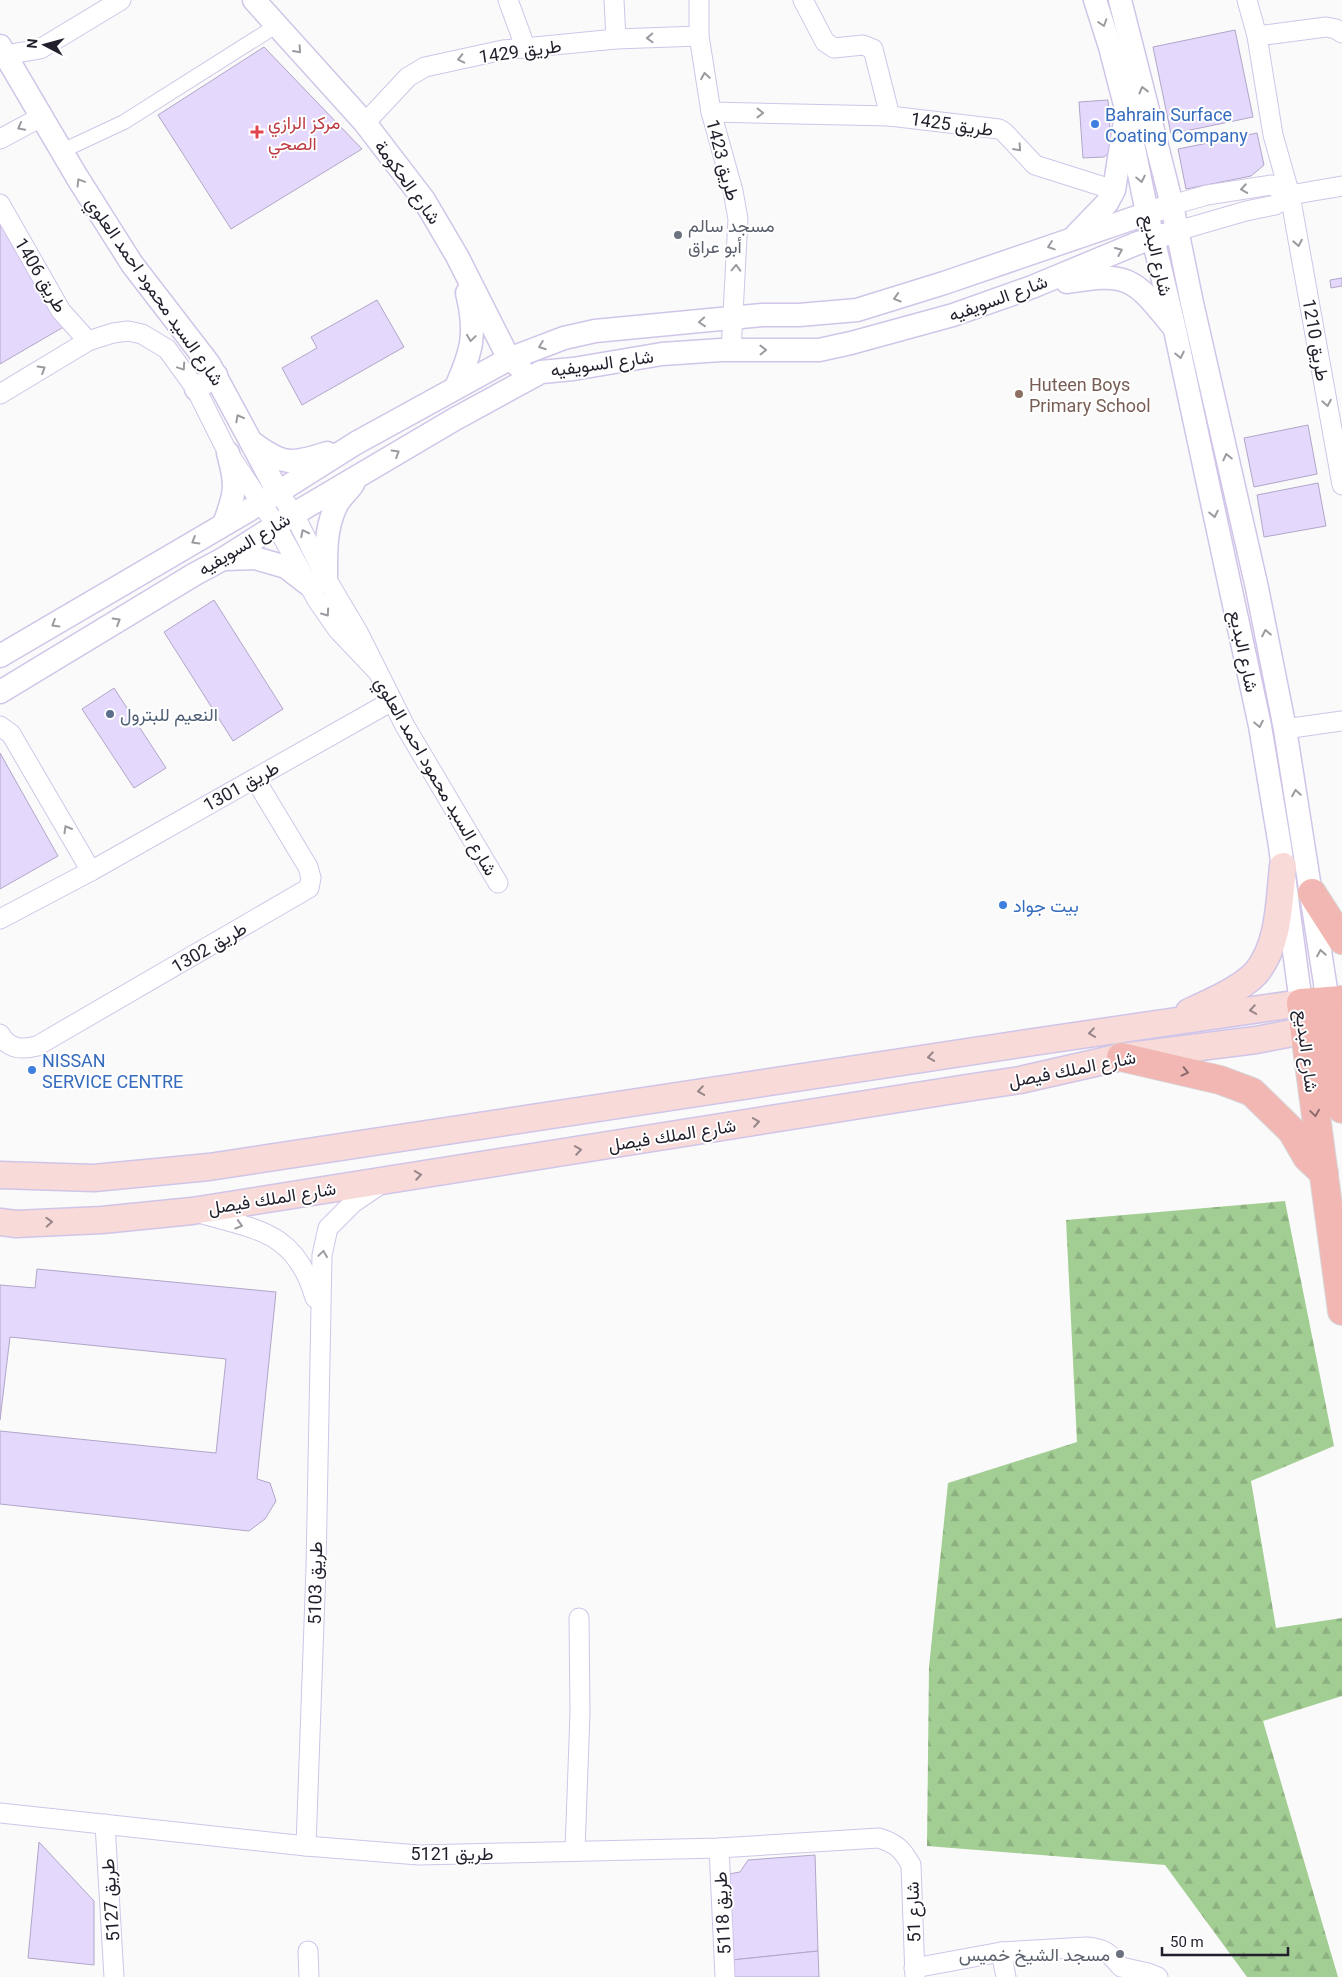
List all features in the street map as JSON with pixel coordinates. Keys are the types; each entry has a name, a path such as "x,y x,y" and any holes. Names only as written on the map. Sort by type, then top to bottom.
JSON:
{"main road":[{"path":"1162,1024 1230,992 1256,973 1272,945 1283,866"},
{"path":"1312,893 1342,940"},
{"name":"شارع الملك فيصل","path":"0,1175 94,1178 209,1167 1017,1044 1301,1003 1336,1014"},
{"name":"شارع البديع","path":"1301,1003 1303,1030 1342,1311"},
{"name":"شارع الملك فيصل","path":"0,1222 16,1224 102,1220 192,1211 1020,1080 1121,1057 1256,1040 1303,1030 1336,1014"},
{"name":"شارع البديع","path":"1336,1014 1342,1109"},
{"path":"1121,1057 1220,1080 1252,1092 1292,1130 1307,1157 1324,1173"}],"street":[{"path":"2,51 40,49 122,0"},
{"name":"شارع الحكومة","path":"254,0 365,123 424,200 457,256 509,359"},
{"path":"508,0 526,49"},
{"path":"614,0 616,39"},
{"name":"طريق 1423","path":"699,0 698,36 711,112 733,191 738,219 731,351"},
{"name":"طريق 1425","path":"803,0 825,42 834,48 863,45 873,49 890,116"},
{"name":"شارع البديع","path":"1096,0 1126,109 1147,213 1175,330 1260,726 1283,866 1301,1003"},
{"name":"شارع البديع","path":"1120,0 1172,205 1194,312 1258,588 1285,729 1312,893 1336,1014"},
{"name":"طريق 1210","path":"1246,0 1257,36 1274,134 1290,195 1342,485"},
{"path":"62,151 124,122 268,31 275,24"},
{"path":"1257,36 1326,27 1336,29 1342,33"},
{"name":"طريق 1429","path":"365,123 408,77 425,67 503,50 616,39 698,36"},
{"name":"شارع السيد محمود احمد العلوي","path":"2,51 132,264 153,294 188,334 216,375 251,441 270,497"},
{"path":"1074,238 1107,203 1114,190 1126,109"},
{"name":"طريق 1425","path":"711,112 890,116 999,129 1035,165 1114,190"},
{"path":"0,139 43,116"},
{"path":"1147,213 1207,195 1272,185 1290,195"},
{"path":"1153,238 1246,211 1275,205 1290,195 1342,186"},
{"name":"طريق 1406","path":"0,204 61,311 88,341"},
{"name":"شارع السويفيه","path":"0,656 270,497 356,443 509,359 564,338 596,331 762,315 834,313 857,310 944,283 1147,213"},
{"name":"شارع السويفيه","path":"0,692 222,559 285,519 455,419 541,372 662,354 819,350 851,344 953,315 1032,287 1153,238"},
{"path":"456,387 466,362 472,337 473,316 457,256"},
{"path":"1032,287 1100,277 1116,277 1125,280 1152,300 1175,330"},
{"name":"شارع السيد محمود احمد العلوي","path":"0,394 88,341 114,333 128,331 142,334 168,349 196,389 228,453 270,497 285,519 317,581 338,630 375,670 498,883"},
{"path":"509,359 521,367 541,372"},
{"path":"196,389 216,375"},
{"path":"251,441 272,456 284,461 298,461 311,458 356,443"},
{"path":"224,524 234,493 235,476 228,453"},
{"path":"222,559 255,558 286,567 317,581 337,504 362,474"},
{"name":"طريق 1301","path":"0,919 91,871 392,701"},
{"path":"1285,729 1342,721"},
{"path":"0,726 11,734 91,871"},
{"name":"طريق 1302","path":"0,1034 9,1044 18,1048 28,1049 37,1046 309,888 311,878 308,867 255,779"},
{"name":"طريق 5103","path":"306,1846 314,1661 318,1412 322,1320 321,1262 328,1228 353,1203 391,1179"},
{"name":"طريق 5103","path":"192,1211 253,1228 276,1238 296,1255 310,1278 322,1320"},
{"path":"575,1851 580,1713 579,1618"},
{"name":"طريق 5121","path":"0,1814 306,1846 419,1855 719,1848 879,1838 892,1842 902,1850"},
{"name":"طريق 5127","path":"104,1824 114,1977"},
{"name":"طريق 5118","path":"719,1848 725,1977"},
{"name":"شارع 51","path":"902,1850 911,1865 915,1972"},
{"path":"915,1972 1001,1952 1087,1946 1109,1952 1121,1967 1158,1977"},
{"path":"308,1951 309,1977"},
{"path":"1001,1952 1006,1977"}],"green space":[{"path":"1285,1201 1334,1446 1251,1481 1276,1628 1342,1618 1342,1696 1263,1721 1338,1977 1247,1977 1165,1865 927,1846 929,1667 948,1483 1077,1442 1066,1220"}],"building":[{"path":"1235,30 1253,117 1171,134 1153,47"},
{"name":"مركز الرازي الصحي","path":"264,47 362,149 231,229 158,115"},
{"name":"Bahrain Surface Coating Company","path":"1108,100 1111,145 1109,153 1104,157 1083,158 1079,102"},
{"path":"1257,133 1264,165 1251,176 1186,189 1178,149"},
{"path":"0,221 67,325 0,364"},
{"path":"1342,278 1342,286 1331,288 1330,280"},
{"path":"377,300 404,347 302,405 282,368 317,348 311,337"},
{"path":"1308,425 1317,474 1254,487 1244,438"},
{"path":"1318,483 1326,526 1264,537 1257,495"},
{"path":"214,600 283,709 233,741 164,632"},
{"path":"114,688 166,768 134,788 82,709"},
{"path":"0,753 58,856 0,889"},
{"path":"37,1269 276,1292 257,1479 270,1483 276,1501 265,1519 249,1531 0,1504 0,1431 216,1453 226,1359 10,1337 0,1420 0,1285 35,1288"},
{"path":"39,1842 94,1901 94,1965 28,1958"},
{"path":"815,1855 818,1951 732,1960 729,1874 740,1872 748,1860"},
{"path":"818,1951 819,1977 733,1977 732,1960"}],"place":[{"name":"Bahrain Surface Coating Company","path":"1095,124"},
{"name":"مركز الرازي الصحي","path":"257,132"},
{"name":"مسجد سالم أبو عراق","path":"678,235"},
{"name":"Huteen Boys Primary School","path":"1019,394"},
{"name":"النعيم للبترول","path":"110,714"},
{"name":"بيت جواد","path":"1003,905"},
{"name":"NISSAN SERVICE CENTRE","path":"32,1070"},
{"name":"مسجد الشيخ خميس","path":"1120,1954"}]}
